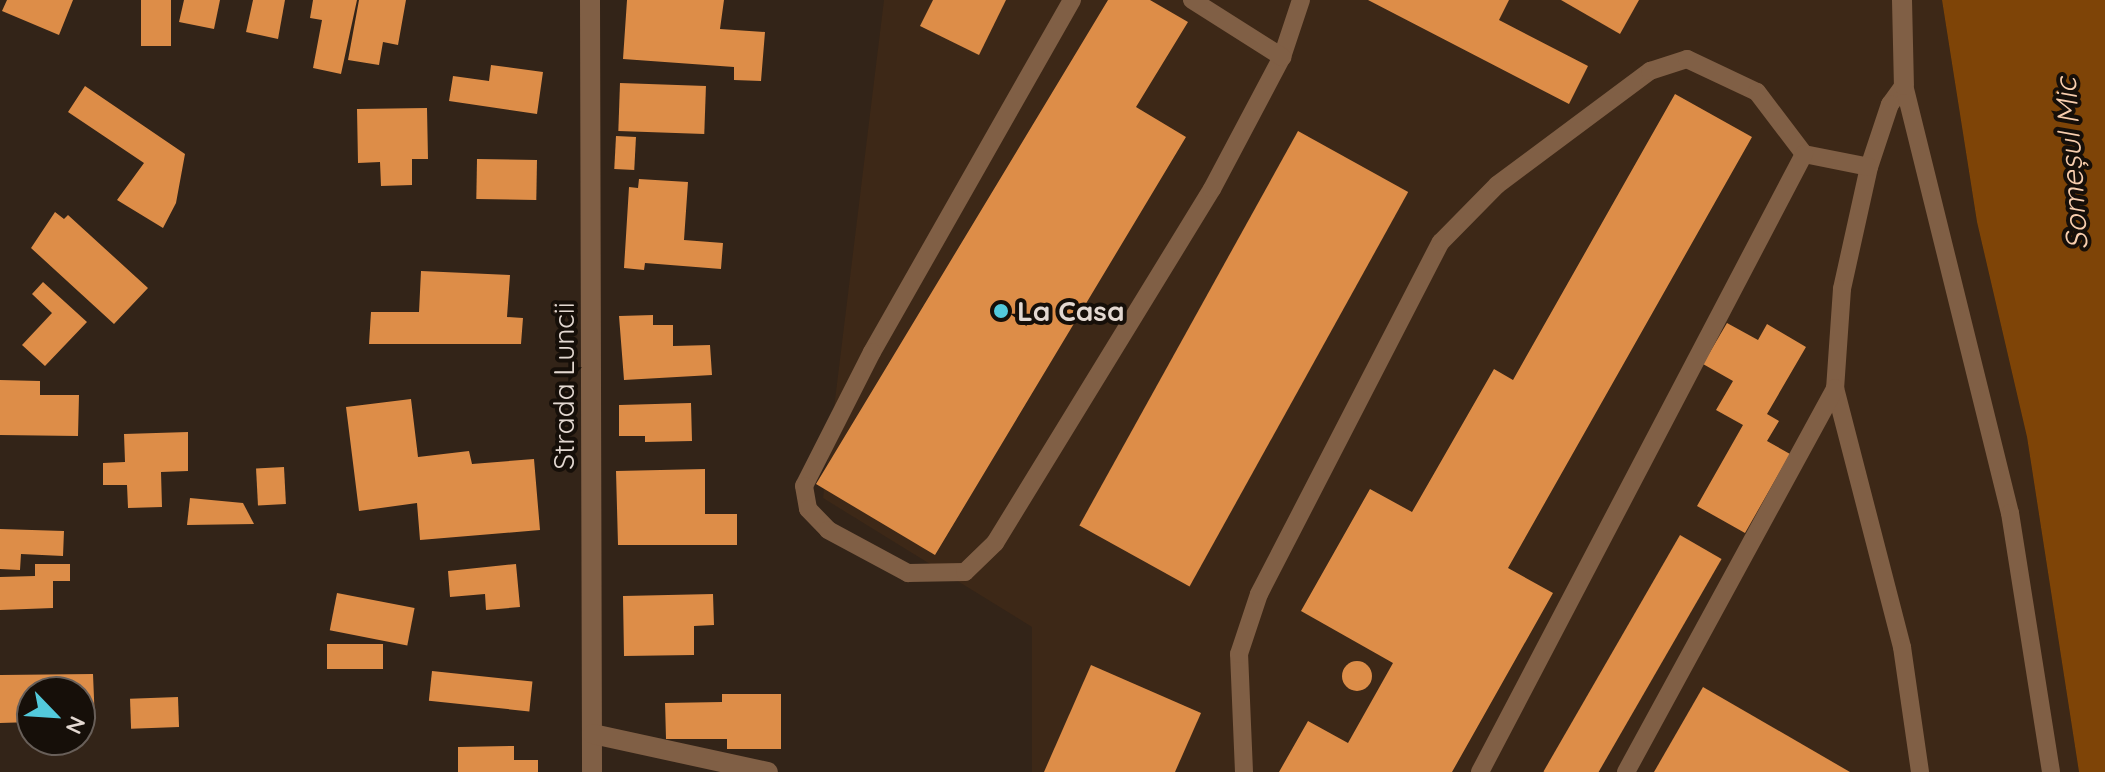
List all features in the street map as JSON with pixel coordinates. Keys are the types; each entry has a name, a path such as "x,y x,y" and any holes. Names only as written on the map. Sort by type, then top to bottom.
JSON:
{"street":[{"name":"Strada Luncii","path":"590,0 592,772"},
{"path":"1902,0 1904,85"},
{"path":"593,734 768,772"}],"lane":[{"path":"1072,0 852,389 804,486 808,509 828,530 908,573 965,572 995,543 1212,189 1282,57 1301,0"},
{"path":"1192,0 1282,57"},
{"path":"1244,772 1239,654 1259,594 1441,242 1497,185 1650,71 1687,59 1757,92 1804,154 1869,167"},
{"path":"1904,85 1890,104 1869,167 1842,289 1835,388 1902,647 1920,772"},
{"path":"1904,85 2010,513 2051,772"},
{"path":"1480,772 1804,154"},
{"path":"1626,772 1835,388"}],"shaded area":[{"path":"884,0 1942,0 1977,222 2027,437 2079,772 1032,772 1032,627 823,498"}],"water":[{"name":"Someșul Mic","path":"1942,0 2105,0 2105,772 2079,772 2027,437 1977,222"}],"building":[{"path":"7,0 73,0 59,35 2,11"},
{"path":"141,0 171,0 171,46 141,46"},
{"path":"184,0 220,0 214,29 179,22"},
{"path":"253,0 285,0 278,39 246,32"},
{"path":"313,0 357,0 341,74 313,68 322,20 310,18"},
{"path":"359,0 406,0 398,45 383,42 379,65 348,60"},
{"path":"627,0 724,0 720,29 765,32 761,81 734,80 734,67 623,59"},
{"path":"933,0 1006,0 979,55 920,26"},
{"name":"La Casa","path":"1108,0 1150,0 1188,22 1136,107 1186,137 935,555 816,484"},
{"path":"1368,0 1509,0 1499,20 1588,66 1569,104"},
{"path":"1561,0 1639,0 1620,34"},
{"path":"491,65 543,72 537,114 449,101 453,76 489,81"},
{"path":"620,83 706,86 704,134 618,131"},
{"path":"85,86 185,154 176,203 163,228 117,200 144,163 68,112"},
{"path":"1675,94 1752,137 1508,568 1553,593 1452,772 1279,772 1308,721 1348,743 1393,663 1301,611 1370,489 1412,512 1494,369 1513,380"},
{"path":"427,108 428,159 412,159 412,185 381,186 380,162 358,163 357,109"},
{"path":"1298,131 1408,192 1190,587 1079,525"},
{"path":"616,136 636,137 634,170 614,169"},
{"path":"477,159 537,160 536,200 476,199"},
{"path":"639,179 688,182 684,240 723,243 721,269 645,263 644,270 624,268 629,187 638,188"},
{"path":"55,212 64,219 68,215 148,288 114,324 31,248"},
{"path":"421,271 510,275 507,317 523,318 521,344 369,344 371,312 419,312"},
{"path":"43,282 87,322 45,366 22,345 52,313 32,294"},
{"path":"653,315 653,325 673,325 673,346 710,345 712,375 624,380 619,316"},
{"path":"1727,323 1758,340 1767,324 1806,347 1767,414 1779,421 1767,441 1790,454 1745,533 1697,506 1743,425 1716,410 1733,381 1703,364"},
{"path":"0,380 40,381 40,395 79,395 78,436 0,435"},
{"path":"411,399 418,457 469,451 472,464 534,459 540,530 420,540 417,503 359,511 346,407"},
{"path":"691,403 692,441 645,442 645,436 619,436 619,405"},
{"path":"188,432 188,471 161,472 162,507 128,508 127,485 103,485 103,463 125,462 124,434"},
{"path":"284,467 286,504 258,505 256,468"},
{"path":"705,469 705,514 737,514 737,545 618,545 616,471"},
{"path":"190,498 243,503 254,524 187,525"},
{"path":"0,529 64,531 63,556 21,554 20,570 0,569"},
{"path":"1680,535 1722,559 1599,772 1544,771"},
{"path":"35,564 70,564 70,581 53,581 53,608 0,610 0,577 35,576"},
{"path":"516,564 520,607 486,610 485,594 450,597 448,571"},
{"path":"337,593 415,608 407,645 330,630"},
{"path":"713,594 714,625 694,626 694,655 624,656 623,596"},
{"path":"327,644 383,644 383,669 327,669"},
{"path":"1357,661 1368,665 1372,676 1368,687 1357,691 1346,687 1342,676 1346,665"},
{"path":"1091,665 1201,713 1175,772 1044,772"},
{"path":"432,671 532,682 529,711 429,701"},
{"path":"0,675 93,676 16,676 16,722 0,723"},
{"path":"1703,687 1850,772 1654,772"},
{"path":"722,694 781,694 781,749 727,749 727,739 666,739 665,703 722,702"},
{"path":"178,697 179,727 131,729 130,699"},
{"path":"514,746 514,760 538,760 538,772 458,772 458,747"}],"place":[{"name":"La Casa","path":"1001,311"}]}
